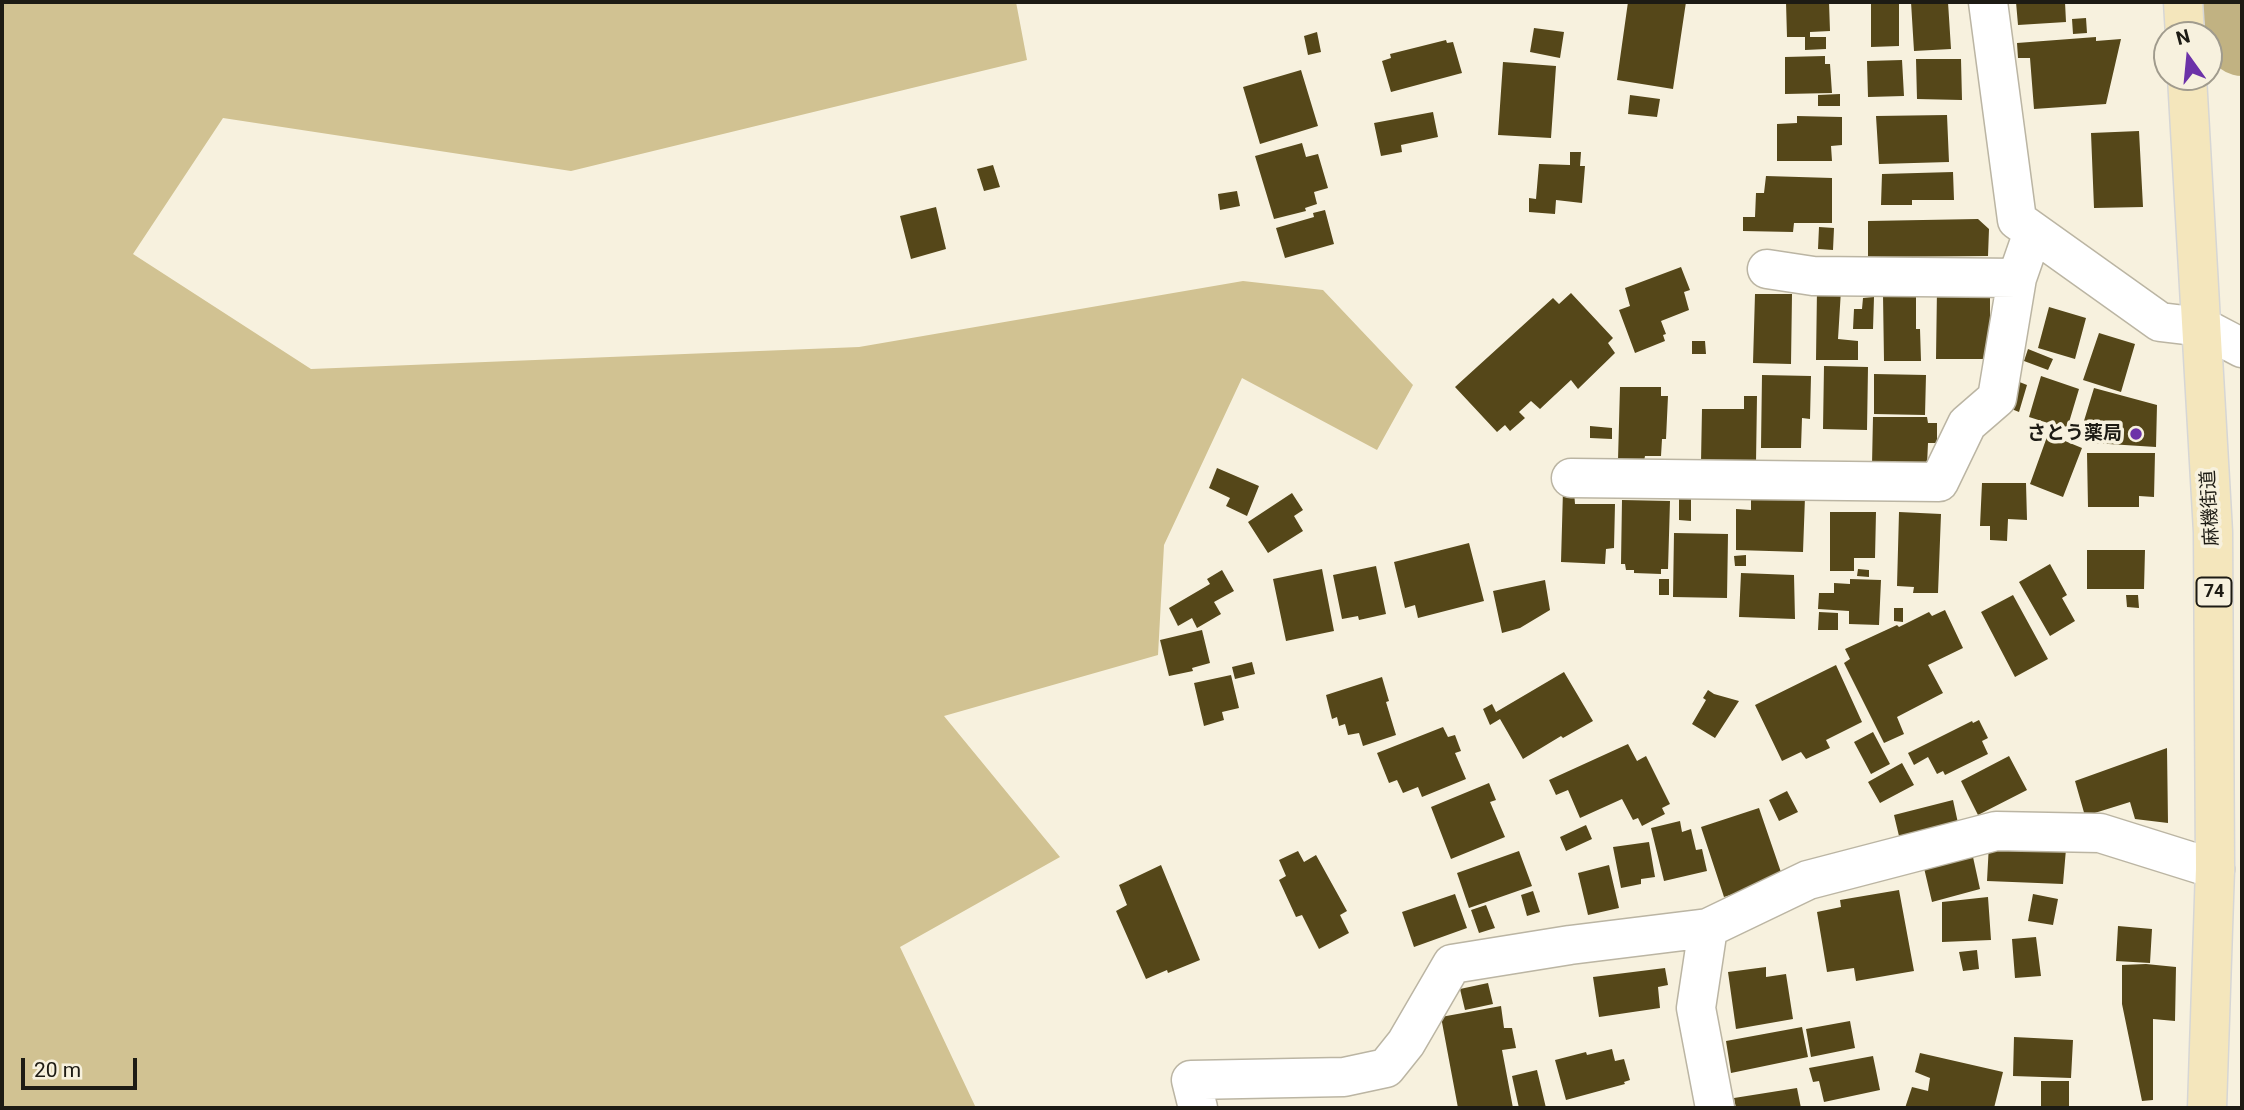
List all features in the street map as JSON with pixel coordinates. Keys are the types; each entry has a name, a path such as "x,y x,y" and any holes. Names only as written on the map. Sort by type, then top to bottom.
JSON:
{"main road":[{"path":"2183,2 2184,21"},
{"name":"麻機街道","path":"2189,91 2213,532 2215,869 2207,1108"}],"street":[{"path":"1988,2 2017,220 2160,322 2202,327 2242,348"},
{"path":"1571,478 1938,482 1967,424 1997,398 2017,278 2033,232"},
{"path":"1767,269 1813,276 2017,278"},
{"path":"1198,1108 1191,1080 1344,1077 1386,1068 1406,1043 1452,964 1570,945 1708,928 1808,880 1996,831 2100,833 2215,869"},
{"path":"1708,928 1696,1007 1715,1108"}],"shaded area":[{"path":"2,2 1016,2 1027,60 571,171 223,118 133,254 311,369 859,347 1243,281 1323,290 1413,385 1377,450 1242,378 1164,545 1158,655 944,716 1060,857 900,947 976,1108 2,1108"}],"building":[{"path":"1628,2 1686,2 1673,89 1617,80"},
{"path":"1786,2 1829,2 1830,31 1810,32 1810,37 1826,37 1826,49 1805,50 1805,37 1787,37"},
{"path":"1871,2 1899,2 1899,46 1871,47"},
{"path":"1911,2 1948,2 1951,49 1914,51"},
{"path":"2016,2 2065,2 2066,22 2018,25"},
{"path":"2086,18 2087,33 2073,34 2072,19"},
{"path":"1534,28 1564,32 1560,58 1530,52"},
{"path":"1317,32 1321,52 1308,55 1304,36"},
{"path":"2096,37 2096,41 2121,39 2106,104 2034,109 2030,58 2018,58 2017,43"},
{"path":"1446,40 1447,43 1453,42 1462,73 1391,92 1382,61 1391,58 1390,54"},
{"path":"1825,56 1825,64 1830,64 1832,93 1785,94 1785,57"},
{"path":"1916,59 1961,59 1962,100 1917,99"},
{"path":"1902,60 1904,96 1868,97 1867,61"},
{"path":"1503,62 1556,66 1551,138 1498,135"},
{"path":"1301,70 1318,126 1260,144 1243,87"},
{"path":"1840,94 1840,106 1818,106 1818,95"},
{"path":"1630,95 1660,99 1657,117 1628,114"},
{"path":"1433,112 1438,137 1401,145 1402,152 1381,156 1374,123"},
{"path":"1947,115 1949,162 1879,164 1876,116"},
{"path":"1797,116 1842,117 1842,145 1831,146 1832,161 1777,161 1777,124 1797,123"},
{"path":"2139,131 2143,207 2094,208 2091,133"},
{"path":"1302,143 1306,157 1318,154 1328,188 1314,192 1317,204 1305,208 1306,211 1274,219 1255,156"},
{"path":"1570,152 1581,152 1580,166 1585,166 1582,203 1556,200 1555,214 1529,212 1529,198 1536,199 1539,164 1570,165"},
{"path":"993,165 1000,187 984,191 977,169"},
{"path":"1953,172 1954,200 1912,200 1912,205 1881,205 1882,174"},
{"path":"1766,176 1832,178 1832,223 1794,223 1793,232 1743,231 1743,217 1755,217 1756,193 1764,193"},
{"path":"1237,191 1240,206 1220,210 1218,194"},
{"path":"936,207 946,249 911,259 900,216"},
{"path":"1325,210 1334,244 1285,258 1276,228 1314,217 1313,213"},
{"path":"1978,219 1989,229 1988,256 1868,257 1868,221"},
{"path":"1819,227 1834,228 1833,250 1818,249"},
{"path":"1681,267 1690,290 1684,292 1689,310 1661,321 1666,334 1663,335 1665,341 1635,353 1619,310 1630,306 1625,288"},
{"path":"1937,288 1990,294 1990,359 1936,359"},
{"path":"1817,289 1841,290 1838,339 1858,341 1858,360 1816,360"},
{"path":"1571,293 1613,338 1608,343 1615,353 1578,389 1571,380 1540,409 1531,401 1519,412 1525,418 1510,431 1505,425 1497,432 1455,387 1553,298 1559,304"},
{"path":"1755,294 1792,294 1791,364 1753,363"},
{"path":"1883,295 1916,295 1916,329 1920,329 1921,361 1884,361"},
{"path":"1874,297 1873,329 1853,329 1854,309 1862,309 1863,298"},
{"path":"2049,307 2086,318 2075,359 2038,348"},
{"path":"2099,333 2135,344 2121,392 2083,380"},
{"path":"1692,341 1705,341 1706,354 1692,354"},
{"path":"2028,349 2053,359 2048,370 2024,361"},
{"path":"1824,366 1868,367 1867,430 1823,429"},
{"path":"1874,374 1926,375 1925,415 1874,414"},
{"path":"1762,375 1811,376 1810,419 1802,418 1801,448 1761,448"},
{"path":"2041,376 2079,389 2067,429 2029,417"},
{"path":"2017,381 2027,385 2019,412 2009,408"},
{"path":"1620,387 1661,387 1661,396 1668,396 1666,439 1662,439 1661,456 1645,456 1644,461 1618,460"},
{"path":"2094,388 2157,405 2156,447 2093,443 2080,434"},
{"path":"1744,396 1757,396 1756,463 1701,462 1702,409 1744,409"},
{"path":"1873,417 1927,417 1928,423 1937,423 1937,443 1928,443 1927,465 1872,465"},
{"path":"1590,426 1612,428 1612,439 1590,438"},
{"path":"2048,434 2082,448 2063,497 2030,484"},
{"path":"2087,453 2155,453 2154,497 2139,496 2139,507 2088,507"},
{"path":"1217,468 1259,486 1247,516 1226,506 1230,498 1209,488"},
{"path":"1982,483 2026,483 2027,520 2008,519 2007,541 1990,540 1990,526 1980,526"},
{"path":"1563,490 1574,491 1575,504 1615,504 1614,548 1606,549 1605,564 1561,562"},
{"path":"1292,493 1303,510 1294,516 1303,531 1268,553 1248,522"},
{"path":"1751,496 1805,497 1803,552 1736,550 1736,509 1751,510"},
{"path":"1679,498 1691,498 1691,521 1679,520"},
{"path":"1622,500 1670,501 1668,569 1661,569 1661,574 1634,573 1634,570 1626,570 1625,564 1621,564"},
{"path":"1830,512 1876,512 1875,558 1854,558 1854,571 1830,571"},
{"path":"1899,512 1941,514 1938,593 1913,593 1914,587 1897,586"},
{"path":"1674,533 1728,534 1727,598 1673,597"},
{"path":"1469,543 1484,601 1418,618 1415,605 1405,608 1394,562"},
{"path":"2087,550 2145,550 2144,589 2087,589"},
{"path":"1746,555 1746,566 1735,566 1734,556"},
{"path":"2050,564 2067,595 2062,598 2075,621 2050,636 2019,582"},
{"path":"1376,566 1386,614 1359,620 1358,616 1342,619 1333,575"},
{"path":"1322,569 1334,631 1286,641 1273,579"},
{"path":"1858,569 1869,570 1869,577 1857,576"},
{"path":"1222,570 1234,591 1214,602 1221,614 1197,628 1192,618 1178,626 1169,608 1210,584 1207,579"},
{"path":"1741,573 1794,575 1795,619 1739,617"},
{"path":"1659,579 1669,579 1669,595 1659,595"},
{"path":"1850,579 1881,580 1879,625 1849,624 1849,611 1818,609 1819,593 1834,593 1834,583 1850,584"},
{"path":"1545,580 1550,610 1520,628 1502,633 1493,591"},
{"path":"2013,595 2048,659 2015,677 1981,612"},
{"path":"2126,595 2138,595 2139,608 2127,607"},
{"path":"1894,608 1903,608 1903,622 1894,621"},
{"path":"1945,610 1963,648 1928,665 1943,693 1897,717 1904,734 1884,743 1844,663 1850,659 1845,649 1929,612 1932,616"},
{"path":"1819,612 1838,613 1838,630 1818,630"},
{"path":"1202,630 1210,663 1192,668 1193,671 1169,676 1160,640"},
{"path":"1252,662 1255,674 1235,679 1232,667"},
{"path":"1836,665 1862,722 1826,740 1830,748 1806,759 1801,752 1782,761 1755,705"},
{"path":"1564,672 1593,721 1523,759 1500,719 1490,725 1483,709 1492,704 1496,712"},
{"path":"1231,675 1239,708 1222,712 1224,720 1204,726 1194,683"},
{"path":"1382,677 1396,735 1363,746 1359,733 1348,735 1345,724 1339,726 1337,717 1332,719 1326,695"},
{"path":"1708,690 1739,701 1715,738 1692,724 1706,700 1703,698"},
{"path":"1979,720 1988,738 1982,741 1988,754 1945,775 1943,771 1937,774 1928,757 1914,765 1908,753"},
{"path":"1443,727 1448,737 1455,735 1461,751 1455,753 1466,779 1422,797 1418,787 1403,793 1397,780 1389,783 1377,753"},
{"path":"1873,732 1890,764 1871,774 1854,742"},
{"path":"1628,744 1637,761 1646,756 1670,804 1662,808 1665,814 1642,826 1638,818 1633,820 1622,799 1580,818 1568,790 1556,795 1549,780"},
{"path":"2167,748 2168,823 2135,819 2130,802 2085,816 2075,781"},
{"path":"2009,756 2027,790 1978,815 1961,781"},
{"path":"1902,763 1914,785 1880,803 1868,782"},
{"path":"1489,783 1496,800 1490,802 1505,837 1451,859 1431,807"},
{"path":"1787,791 1798,812 1779,821 1769,800"},
{"path":"1953,800 1958,823 1899,836 1894,815"},
{"path":"1759,808 1783,878 1724,897 1701,827"},
{"path":"1680,821 1682,832 1691,829 1696,850 1702,849 1707,871 1664,881 1651,828"},
{"path":"1586,825 1592,839 1566,851 1560,837"},
{"path":"1649,842 1655,877 1641,879 1641,884 1621,888 1613,847"},
{"path":"1989,844 2066,849 2063,884 1987,881"},
{"path":"1298,851 1304,862 1316,855 1347,911 1340,915 1349,933 1319,949 1302,915 1296,917 1279,880 1286,876 1279,860"},
{"path":"1519,851 1532,886 1469,908 1457,873"},
{"path":"1973,857 1980,889 1932,902 1924,868"},
{"path":"1161,865 1200,960 1146,979 1116,911 1127,905 1119,885"},
{"path":"1609,865 1619,908 1588,915 1578,873"},
{"path":"1899,890 1914,971 1856,981 1854,968 1827,972 1817,912 1841,907 1840,900"},
{"path":"1533,891 1540,912 1527,916 1521,895"},
{"path":"1455,894 1467,928 1414,947 1402,912"},
{"path":"2033,894 2058,899 2053,925 2028,921"},
{"path":"1988,897 1991,940 1942,942 1942,902"},
{"path":"1486,905 1495,928 1479,933 1471,910"},
{"path":"2118,926 2152,929 2150,963 2116,961"},
{"path":"2036,937 2041,976 2015,978 2012,939"},
{"path":"1977,950 1979,969 1963,971 1959,952"},
{"path":"2122,965 2176,967 2175,1021 2153,1019 2153,1100 2142,1101 2122,1004"},
{"path":"1766,967 1766,977 1786,974 1793,1019 1736,1029 1728,972"},
{"path":"1665,968 1668,985 1658,987 1660,1008 1599,1017 1593,977"},
{"path":"1488,983 1493,1004 1465,1010 1460,989"},
{"path":"1501,1006 1504,1028 1512,1028 1516,1048 1502,1050 1513,1108 1458,1108 1441,1017"},
{"path":"1850,1021 1855,1048 1811,1057 1806,1029"},
{"path":"1802,1027 1808,1057 1731,1073 1726,1041"},
{"path":"2014,1037 2073,1040 2071,1078 2013,1076"},
{"path":"1612,1049 1615,1061 1624,1059 1630,1080 1624,1082 1625,1084 1566,1100 1555,1060"},
{"path":"1920,1053 2003,1072 1994,1108 1905,1108 1912,1087 1928,1091 1930,1078 1915,1072"},
{"path":"1873,1056 1880,1090 1824,1102 1819,1081 1813,1082 1809,1068"},
{"path":"1537,1070 1546,1108 1519,1108 1512,1076"},
{"path":"2041,1081 2069,1081 2069,1108 2041,1108"},
{"path":"1797,1088 1801,1108 1736,1108 1734,1098"}],"waterway":[{"path":"2237,2 2242,41"}],"place":[{"name":"さとう薬局","path":"2136,434"}]}
